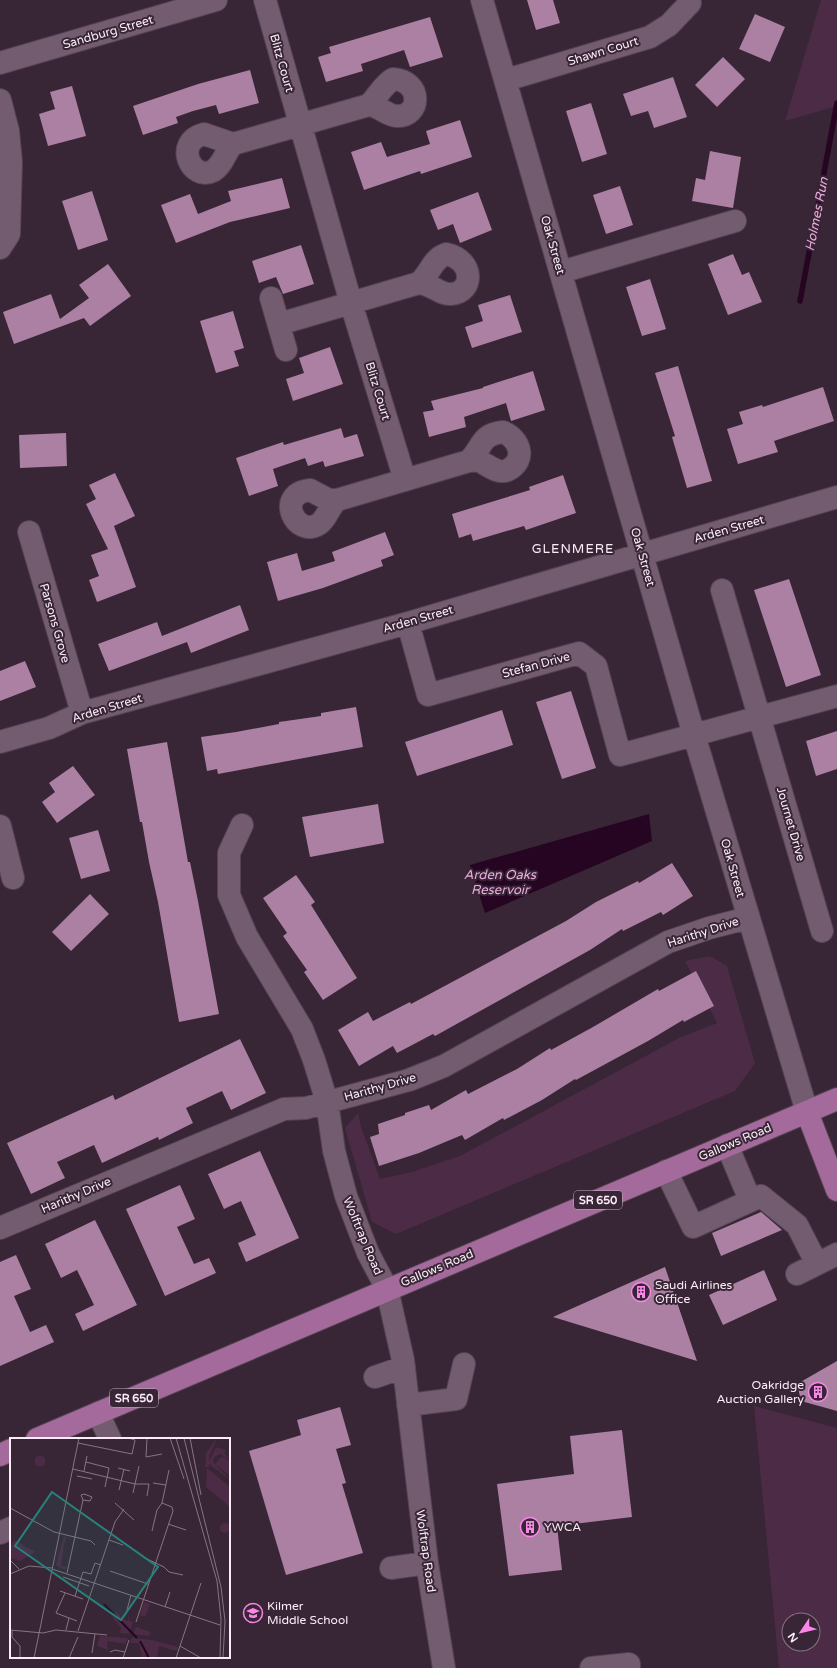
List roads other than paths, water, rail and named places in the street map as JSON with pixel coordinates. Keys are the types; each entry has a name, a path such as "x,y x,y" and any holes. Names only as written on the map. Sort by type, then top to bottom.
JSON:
{"main road":[{"name":"Gallows Road","path":"39,1438 837,1099"},
{"path":"806,1112 837,1190"},
{"path":"0,1455 10,1450"}],"street":[{"name":"Sandburg Street","path":"0,63 216,0"},
{"name":"Blitz Court","path":"265,0 351,303 405,480"},
{"name":"Oak Street","path":"482,0 694,735 748,918 797,1075 806,1112"},
{"name":"Shawn Court","path":"506,80 650,37 669,25 690,3"},
{"path":"0,100 8,131 11,162 5,241"},
{"path":"234,144 369,105"},
{"path":"561,272 735,221"},
{"path":"279,324 419,283"},
{"path":"271,298 286,350"},
{"path":"337,500 469,461"},
{"name":"Arden Street","path":"0,742 48,728 82,713 408,623 837,497"},
{"name":"Parsons Grove","path":"29,532 82,713"},
{"name":"Journet Drive","path":"722,590 822,931"},
{"name":"Stefan Drive","path":"408,623 428,695 579,653 596,666 620,755 694,735"},
{"path":"694,735 837,696"},
{"name":"Wolftrap Road","path":"242,825 229,853 229,895 247,937 302,1029 314,1060 326,1102 334,1151 346,1196 371,1259 387,1289 404,1367 427,1563 444,1668"},
{"path":"0,826 13,878"},
{"name":"Harithy Drive","path":"0,1228 284,1108 306,1108 409,1080 444,1066 668,942 709,928 748,918"},
{"path":"727,1145 750,1200"},
{"path":"666,1171 692,1227 761,1196 797,1225 817,1264"},
{"path":"797,1274 837,1254"},
{"path":"408,1405 456,1399 464,1364"},
{"path":"375,1377 404,1367"},
{"path":"98,1413 110,1438"},
{"path":"0,1533 10,1528"},
{"path":"391,1568 427,1563"},
{"path":"591,1668 629,1664 629,1668"}],"water":[{"name":"Arden Oaks Reservoir","path":"649,814 652,841 485,913 470,865"}],"waterway":[{"name":"Holmes Run","path":"800,301 837,103"}],"place":[{"name":"Saudi Airlines Office","path":"641,1292"},
{"name":"Oakridge Auction Gallery","path":"818,1392"},
{"name":"YWCA","path":"530,1527"},
{"name":"Kilmer Middle School","path":"253,1613"}],"district":[{"name":"GLENMERE","path":"573,548"}]}
